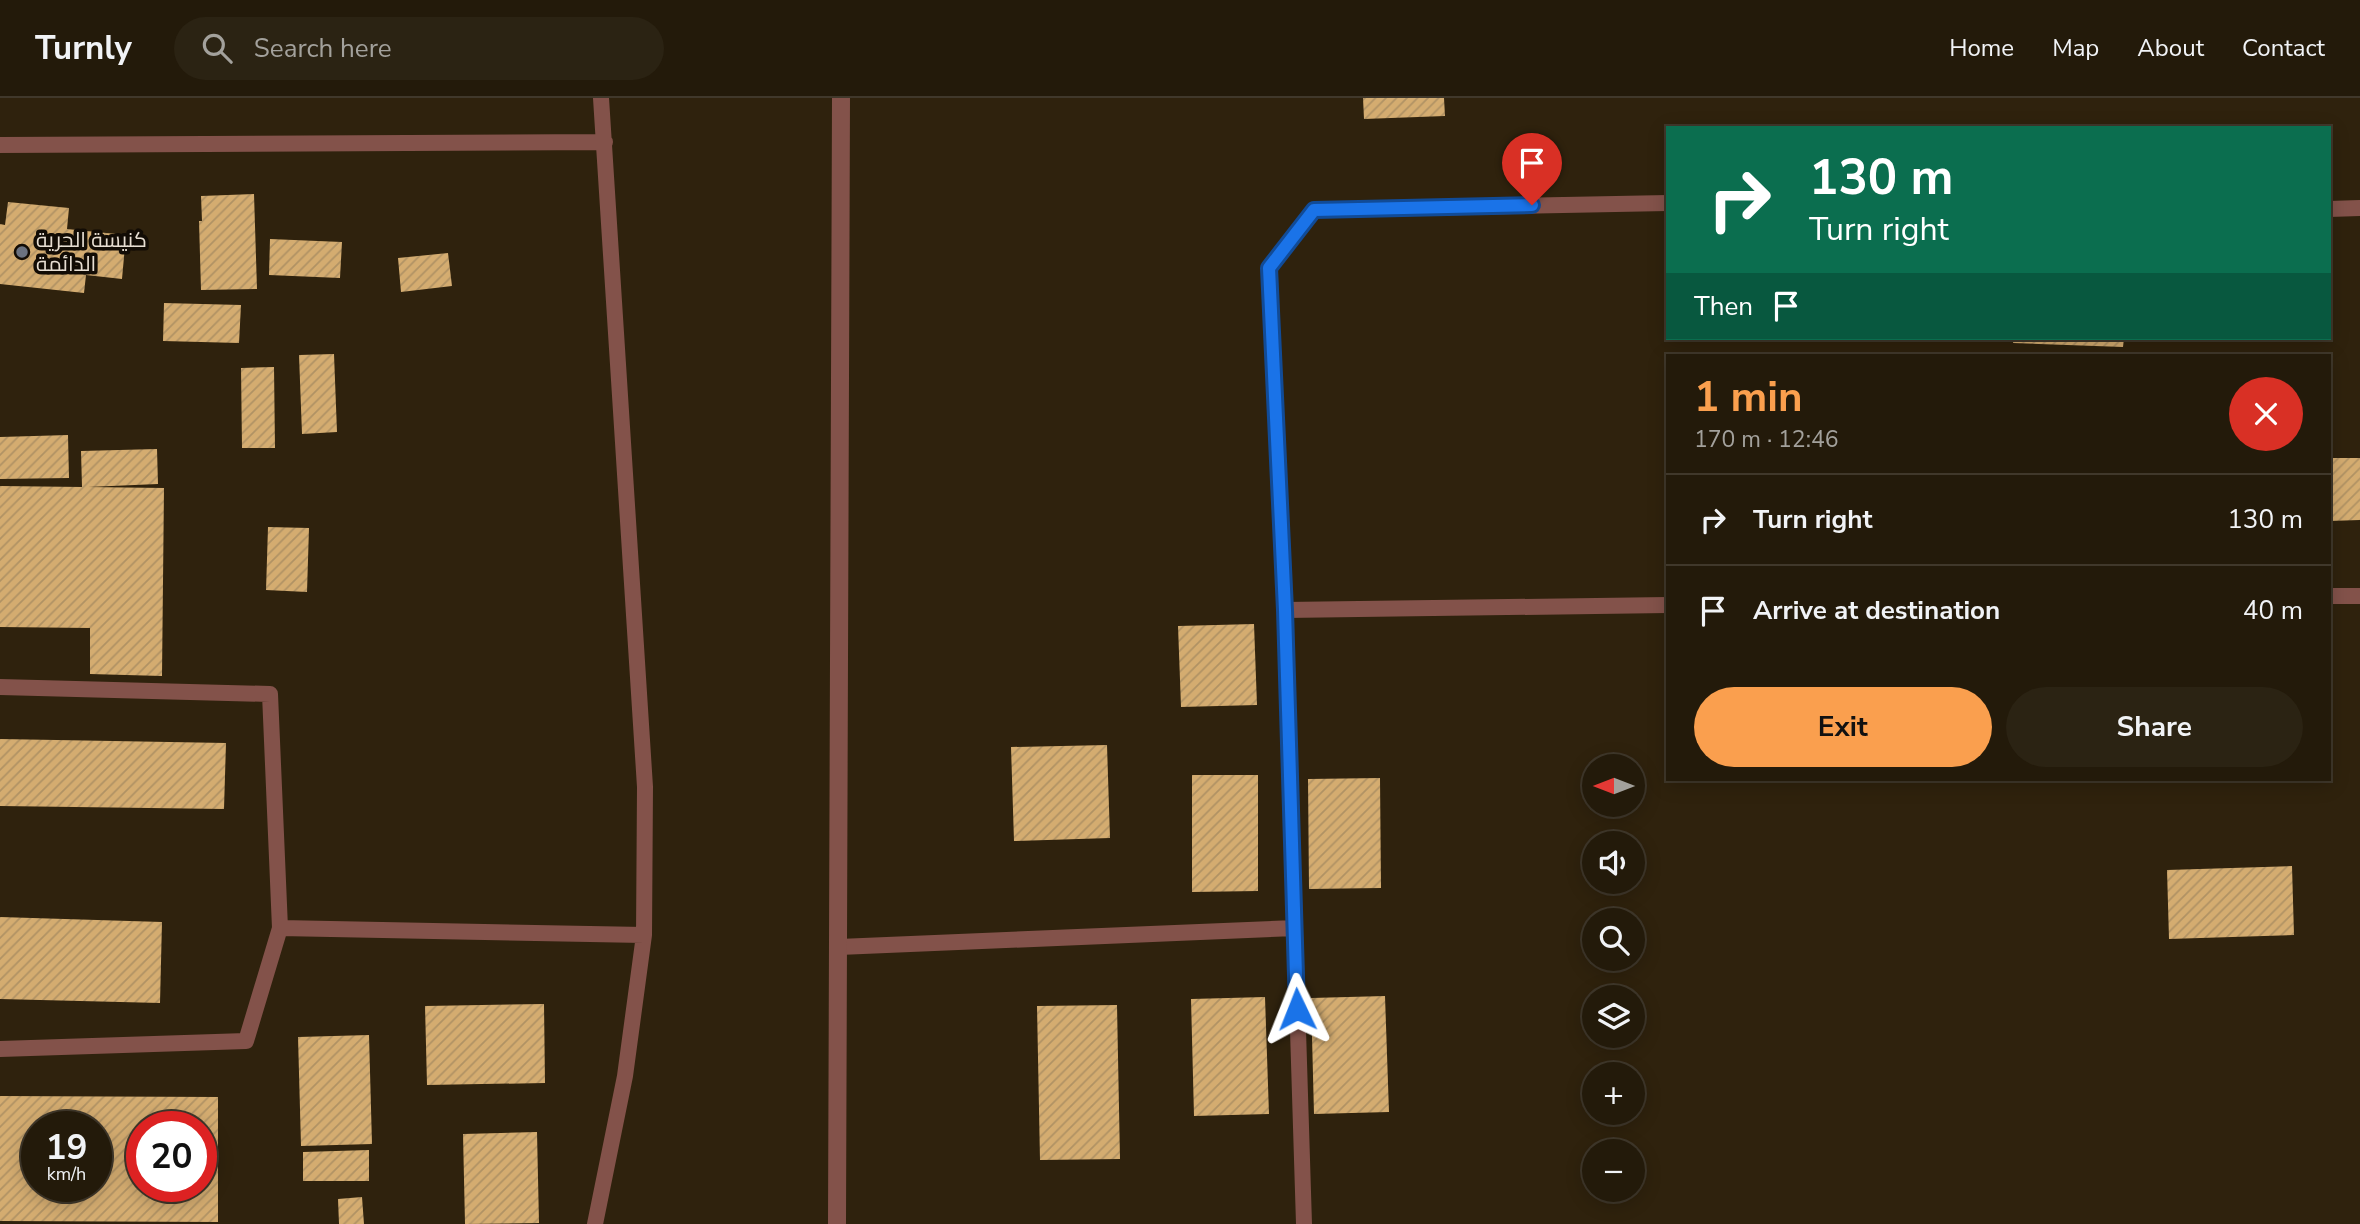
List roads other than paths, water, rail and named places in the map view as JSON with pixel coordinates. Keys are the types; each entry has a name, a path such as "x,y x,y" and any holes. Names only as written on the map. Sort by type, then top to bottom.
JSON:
{"street":[{"path":"837,1224 841,98"}],"lane":[{"path":"595,1224 625,1076 644,936 645,787 601,98"},
{"path":"0,145 605,142"},
{"path":"1304,1224 1285,610 1269,268 1314,210 1666,202"},
{"path":"2331,209 2360,208"},
{"path":"2331,596 2360,596"},
{"path":"1285,610 1666,605"},
{"path":"0,687 270,694 280,928 246,1041 0,1049"},
{"path":"280,928 644,936"},
{"path":"838,947 1295,928"}],"place":[{"name":"كنيسة الحرية الدائمة","path":"22,252"}]}
